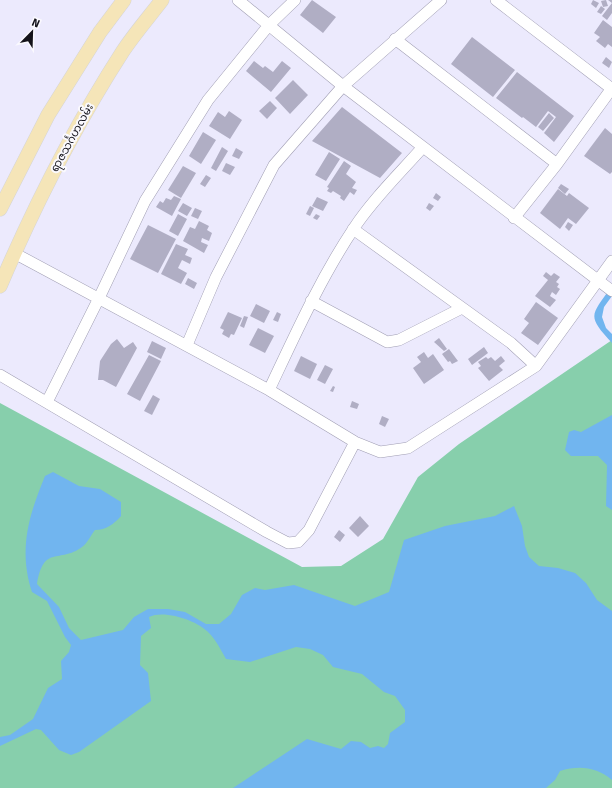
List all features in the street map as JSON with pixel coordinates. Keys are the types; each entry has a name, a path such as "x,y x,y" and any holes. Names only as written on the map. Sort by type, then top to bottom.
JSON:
{"main road":[{"path":"0,209 48,115 100,32 124,0"},
{"name":"ရာဇသင်္ဂဟလမ်း","path":"0,286 29,217 75,129 124,49 162,0"}],"street":[{"path":"238,0 343,86 514,218 610,289"},
{"path":"47,402 145,201 208,100 270,25 295,0"},
{"path":"187,345 216,276 274,165 343,86 441,0"},
{"path":"496,0 612,88 557,164 514,218"},
{"path":"395,39 557,164"},
{"path":"268,390 311,301 353,229 363,215 423,147"},
{"path":"353,229 511,343 536,366"},
{"path":"14,253 268,390 354,442 380,452 408,448 536,366 612,261"},
{"path":"311,301 387,342 399,340 462,308"},
{"path":"0,375 288,543 298,542 308,530 354,442"}],"green space":[{"path":"612,340 612,788 0,788 0,403 302,567 341,566 383,539 418,477 459,444"}],"water":[{"path":"612,286 612,296 604,307 602,317 606,328 612,334 612,343 598,326 594,315 599,304"},
{"path":"612,415 612,510 606,506 607,465 598,456 571,456 565,450 569,432 574,430 581,432"},
{"path":"53,472 79,486 100,489 121,502 121,516 116,522 106,528 95,530 84,546 74,552 48,559 40,572 37,584 59,607 69,628 81,640 123,630 134,617 148,609 168,609 185,612 206,624 219,624 231,614 242,595 255,588 265,590 294,585 355,606 389,592 404,540 445,526 495,516 514,506 522,526 525,546 529,557 539,566 558,568 575,573 586,583 597,600 612,611 612,780 600,772 588,768 574,768 560,771 555,780 546,788 233,788 307,739 341,749 351,741 361,742 370,748 378,746 384,748 388,744 390,733 405,722 405,710 395,696 384,692 362,674 333,667 323,655 310,649 296,647 250,662 226,659 214,639 198,624 172,615 163,614 149,617 151,628 141,636 140,665 148,673 151,701 79,752 71,755 59,750 41,730 36,729 0,746 0,737 10,735 33,719 48,688 62,679 61,661 69,652 71,645 65,637 47,601 32,592 26,561 27,532 34,505 45,476"}],"building":[{"path":"312,0 336,17 323,33 300,15"},
{"path":"593,0 599,3 596,8 591,4"},
{"path":"606,0 608,6 603,7 601,1"},
{"path":"612,3 612,13 607,20 602,16"},
{"path":"601,6 605,9 601,14 597,12"},
{"path":"603,20 612,27 612,47 608,44 605,48 596,41 600,37 594,33"},
{"path":"472,37 515,70 493,97 451,64"},
{"path":"606,57 612,62 609,68 602,63"},
{"path":"254,61 263,68 265,66 273,72 282,61 291,68 271,92 246,71"},
{"path":"517,72 574,116 554,142 544,133 556,117 548,111 536,127 496,98"},
{"path":"293,80 308,95 290,114 275,98"},
{"path":"270,101 277,108 267,119 259,111"},
{"path":"342,107 402,153 380,178 312,141"},
{"path":"229,111 242,120 230,139 209,126 218,112 225,117"},
{"path":"549,113 554,118 543,131 538,127"},
{"path":"605,128 612,134 612,172 610,174 584,156"},
{"path":"203,132 216,140 201,164 189,156"},
{"path":"222,147 228,151 216,171 211,168"},
{"path":"236,148 243,152 239,159 232,156"},
{"path":"329,152 340,159 326,181 315,175"},
{"path":"344,161 351,166 346,174 356,182 352,188 357,190 354,195 350,192 344,201 340,198 341,196 333,191 331,193 327,191 329,188 327,187"},
{"path":"226,163 235,167 230,175 222,171"},
{"path":"183,166 196,173 181,198 168,190"},
{"path":"206,175 211,178 205,187 200,184"},
{"path":"561,184 569,189 565,194 558,188"},
{"path":"558,189 567,196 569,193 589,208 576,224 568,218 560,229 540,213"},
{"path":"436,193 441,197 438,201 433,198"},
{"path":"174,196 181,199 172,216 156,207 160,201 163,203 166,198 171,200"},
{"path":"317,197 328,202 323,211 312,206"},
{"path":"183,203 192,208 187,216 178,211"},
{"path":"429,203 434,206 430,211 426,208"},
{"path":"310,206 314,208 310,216 306,214"},
{"path":"195,208 202,211 198,219 191,216"},
{"path":"178,214 187,219 178,236 169,231"},
{"path":"316,214 320,216 317,220 313,218"},
{"path":"199,221 209,226 207,230 212,233 209,241 202,238 201,242 208,245 204,253 183,241 190,227 195,229"},
{"path":"568,222 573,225 569,231 565,227"},
{"path":"148,225 176,239 158,273 130,259"},
{"path":"176,244 188,249 185,255 192,258 190,264 182,260 178,268 187,273 181,284 161,274"},
{"path":"546,272 551,276 554,273 560,277 556,282 559,284 557,287 560,289 556,295 552,292 550,296 556,300 550,307 535,296 548,280 543,276"},
{"path":"188,278 197,283 194,289 185,284"},
{"path":"536,302 558,318 538,345 521,333 529,323 524,319"},
{"path":"256,304 270,311 264,323 250,316"},
{"path":"228,312 242,318 234,335 231,334 229,338 222,334 224,330 220,328"},
{"path":"277,312 281,314 278,322 273,320"},
{"path":"244,316 248,317 244,328 240,326"},
{"path":"258,328 274,336 265,353 249,345"},
{"path":"439,338 447,349 444,351 434,342"},
{"path":"117,339 124,348 133,342 137,348 116,387 103,380 98,380 100,361 111,344"},
{"path":"152,341 166,348 161,359 147,352"},
{"path":"484,347 488,353 472,365 468,359"},
{"path":"449,349 458,361 452,364 450,361 448,362 442,354"},
{"path":"424,352 428,358 433,354 444,370 424,384 413,368 421,362 417,357"},
{"path":"149,355 161,361 140,401 127,394"},
{"path":"301,356 317,364 310,379 294,371"},
{"path":"501,356 505,361 499,366 503,370 489,381 478,368 481,366 478,362 486,357 488,359 491,357 495,361"},
{"path":"325,365 333,369 325,384 317,380"},
{"path":"333,386 335,387 333,392 330,391"},
{"path":"153,395 160,399 152,415 144,411"},
{"path":"352,401 359,404 357,409 350,407"},
{"path":"382,416 389,419 385,427 379,424"},
{"path":"360,516 369,526 358,537 349,528"},
{"path":"339,530 345,535 340,542 334,537"}]}
